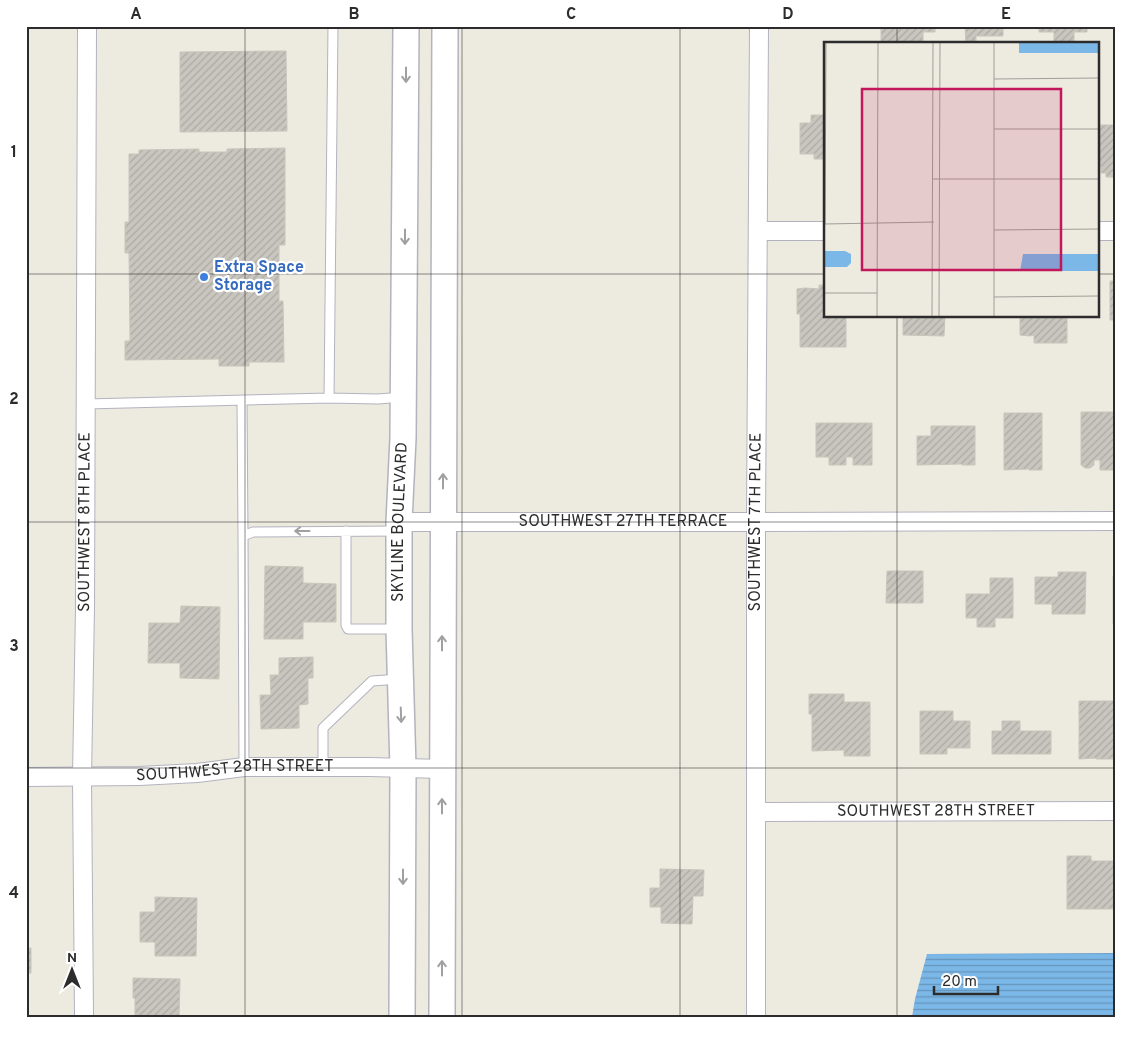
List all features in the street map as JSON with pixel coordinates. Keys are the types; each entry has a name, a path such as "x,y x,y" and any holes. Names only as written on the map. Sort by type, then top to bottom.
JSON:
{"street":[{"name":"SOUTHWEST 8TH PLACE","path":"84,1017 82,777 85,608 87,26"},
{"name":"SKYLINE BOULEVARD","path":"402,1017 403,768 399,629 399,526 404,397 406,26"},
{"path":"442,1017 445,26"},
{"name":"SOUTHWEST 7TH PLACE","path":"756,1017 759,26"},
{"path":"758,231 824,231"},
{"path":"1100,231 1116,231"},
{"name":"SOUTHWEST 27TH TERRACE","path":"399,526 443,522 1116,521"},
{"name":"SOUTHWEST 28TH STREET","path":"26,777 139,776 197,773 244,767 442,769"},
{"name":"SOUTHWEST 28TH STREET","path":"756,812 1116,811"}],"lane":[{"path":"329,398 333,26"},
{"path":"86,404 404,397"},
{"path":"242,400 244,767"},
{"path":"243,536 253,532 342,531 399,526"},
{"path":"342,531 346,625 348,629 399,629"},
{"path":"323,767 323,728 372,681 400,679"}],"water":[{"path":"1116,953 1116,1017 912,1017 927,954"}],"building":[{"path":"881,26 935,26 935,32 923,32 923,42 881,42"},
{"path":"965,26 1003,26 1003,36 976,36 976,42 966,42"},
{"path":"1039,26 1087,26 1087,32 1074,32 1074,42 1054,42 1054,32 1039,32"},
{"path":"286,51 287,131 180,132 180,52"},
{"path":"811,115 824,115 824,159 814,159 814,154 800,154 800,123 811,123"},
{"path":"1100,125 1116,125 1116,177 1106,177 1106,173 1101,173"},
{"name":"Extra Space Storage","path":"285,148 285,245 279,245 279,301 283,301 284,362 249,362 249,366 219,366 219,359 125,360 125,341 130,341 129,253 125,253 125,222 129,222 129,154 139,154 139,150 199,149 199,152 227,152 227,149"},
{"path":"1110,281 1116,281 1116,351 1115,320 1110,320"},
{"path":"819,285 824,285 824,318 846,318 846,347 800,347 800,314 797,314 797,289 819,289"},
{"path":"903,318 945,318 944,336 903,335"},
{"path":"1020,318 1067,318 1067,343 1034,343 1034,335 1020,335"},
{"path":"1081,412 1116,412 1116,470 1100,470 1100,460 1094,460 1094,465 1090,468 1085,468 1081,465"},
{"path":"1004,413 1042,413 1042,470 1004,470"},
{"path":"816,423 872,423 872,465 853,465 853,457 846,457 846,465 829,465 829,457 816,457"},
{"path":"931,426 975,426 975,465 917,465 917,436 931,436"},
{"path":"265,566 303,567 303,583 336,584 336,622 303,622 303,639 264,639"},
{"path":"887,571 923,571 923,603 886,603"},
{"path":"1058,572 1086,572 1085,614 1052,614 1052,604 1035,604 1035,577 1058,577"},
{"path":"1113,576 1116,576 1116,624 1113,624"},
{"path":"990,578 1013,578 1013,618 995,618 995,627 977,627 977,618 966,618 966,594 990,594"},
{"path":"181,606 220,607 219,679 180,678 180,663 148,663 149,623 180,623"},
{"path":"313,657 313,678 308,678 308,704 299,705 299,728 261,729 260,695 271,695 270,675 279,675 279,658"},
{"path":"809,694 844,694 844,702 870,702 870,756 844,756 844,750 812,751 812,714 809,714"},
{"path":"1079,701 1116,701 1116,759 1079,759"},
{"path":"920,711 953,711 953,721 970,721 970,748 947,748 947,754 920,754"},
{"path":"1002,721 1020,721 1020,731 1051,731 1051,754 992,754 992,731 1002,731"},
{"path":"1067,856 1091,856 1091,861 1116,861 1116,909 1067,909"},
{"path":"660,869 704,870 703,896 693,896 692,924 661,923 661,907 650,907 650,888 660,888"},
{"path":"155,897 197,898 196,956 155,956 155,942 140,942 140,912 155,912"},
{"path":"26,948 31,948 31,973 26,973"},
{"path":"133,978 180,979 179,1017 135,1017"}],"place":[{"name":"Extra Space Storage","path":"204,277"}]}
